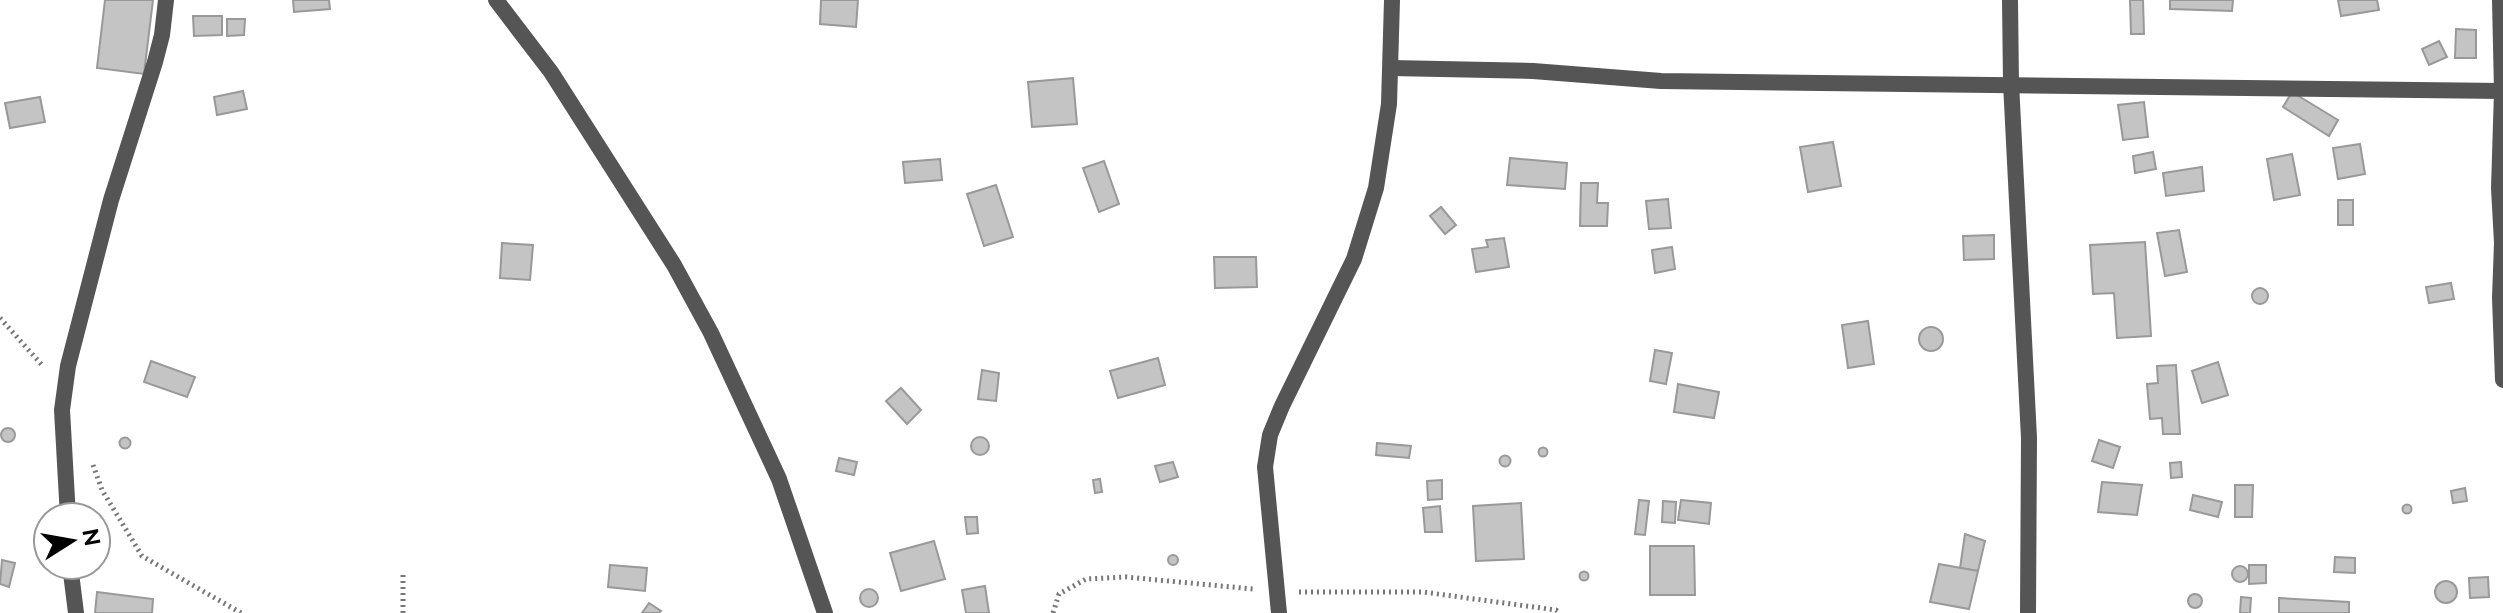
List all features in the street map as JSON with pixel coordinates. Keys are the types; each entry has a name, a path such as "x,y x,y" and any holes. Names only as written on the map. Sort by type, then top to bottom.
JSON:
{"street":[{"path":"67,501 62,410 64,389 111,200 155,62 166,0"},
{"path":"496,0 551,72 674,265 753,418 779,479 825,613"},
{"path":"1279,613 1265,467 1270,435 1354,259 1376,188 1389,104 1392,0"},
{"path":"2010,0 2011,83 2029,438 2028,613"},
{"path":"2500,0 2502,91 2499,188 2503,380"},
{"path":"1391,68 1533,71 1661,81 2502,91"},
{"path":"72,581 76,613"}],"path":[{"path":"0,318 64,389"},
{"path":"91,461 102,490 142,556 241,613"},
{"path":"403,571 403,613"},
{"path":"1053,613 1059,594 1086,579 1126,577 1276,592 1423,592 1560,613"}],"building":[{"path":"105,0 153,0 144,74 97,68"},
{"path":"293,0 329,0 330,9 294,12"},
{"path":"821,0 858,0 856,27 820,24"},
{"path":"2130,0 2143,0 2144,34 2131,34"},
{"path":"2170,0 2233,0 2232,11 2170,9"},
{"path":"2338,0 2377,0 2379,10 2341,16"},
{"path":"193,16 222,16 222,35 194,36"},
{"path":"227,19 245,19 244,35 227,36"},
{"path":"2456,29 2476,30 2476,58 2455,58"},
{"path":"2439,41 2447,57 2429,65 2422,49"},
{"path":"1073,78 1077,124 1032,127 1028,82"},
{"path":"243,91 247,109 217,115 214,97"},
{"path":"2292,92 2338,120 2329,136 2283,107"},
{"path":"40,97 45,122 10,128 5,103"},
{"path":"2144,102 2148,137 2123,140 2118,105"},
{"path":"1833,142 1841,186 1808,192 1800,147"},
{"path":"2360,144 2365,174 2338,179 2333,148"},
{"path":"2153,152 2156,169 2135,173 2133,156"},
{"path":"2292,154 2300,195 2274,200 2267,159"},
{"path":"1510,158 1567,163 1565,189 1507,185"},
{"path":"940,159 942,180 905,183 903,162"},
{"path":"1104,161 1119,204 1099,212 1083,168"},
{"path":"2202,167 2204,191 2166,196 2163,173"},
{"path":"1581,183 1598,183 1597,203 1608,203 1607,226 1580,226"},
{"path":"996,185 1013,237 984,246 967,194"},
{"path":"1668,199 1671,228 1649,229 1646,201"},
{"path":"2338,200 2353,200 2353,225 2338,225"},
{"path":"1441,207 1456,225 1445,234 1430,216"},
{"path":"2179,230 2187,272 2165,276 2157,233"},
{"path":"1994,235 1994,259 1964,260 1963,236"},
{"path":"1504,238 1509,267 1476,272 1472,249 1488,247 1486,240"},
{"path":"2145,242 2151,336 2117,338 2114,293 2093,294 2090,245"},
{"path":"502,243 533,245 530,280 500,278"},
{"path":"1672,247 1675,269 1655,273 1652,250"},
{"path":"1214,257 1256,257 1257,287 1215,288"},
{"path":"2451,283 2454,299 2429,303 2426,287"},
{"path":"2257,288 2263,288 2268,296 2266,302 2257,304 2252,299 2252,293"},
{"path":"1868,321 1874,364 1848,368 1842,325"},
{"path":"1926,327 1936,327 1943,334 1943,344 1936,351 1926,351 1919,344 1919,334"},
{"path":"1655,350 1672,353 1666,384 1650,381"},
{"path":"1158,358 1165,385 1118,398 1110,371"},
{"path":"151,361 195,377 187,397 144,382"},
{"path":"2218,362 2228,395 2202,403 2192,371"},
{"path":"2176,365 2180,434 2163,434 2162,418 2150,419 2147,384 2158,383 2157,366"},
{"path":"982,370 999,373 996,401 978,399"},
{"path":"1678,384 1719,392 1714,418 1674,412"},
{"path":"901,388 921,410 907,424 886,401"},
{"path":"8,428 15,435 8,442 1,435"},
{"path":"980,437 989,446 980,455 971,446"},
{"path":"125,438 130,443 125,448 120,443"},
{"path":"2099,440 2120,447 2113,468 2092,461"},
{"path":"1377,443 1411,446 1409,458 1376,455"},
{"path":"1543,447 1548,452 1543,457 1538,452"},
{"path":"1505,455 1511,461 1505,467 1499,461"},
{"path":"839,458 857,462 854,475 836,471"},
{"path":"1173,462 1178,477 1160,482 1155,466"},
{"path":"2181,462 2182,477 2171,478 2170,463"},
{"path":"1100,479 1102,492 1095,493 1093,480"},
{"path":"1442,480 1442,499 1428,500 1427,481"},
{"path":"2102,482 2142,485 2137,515 2098,512"},
{"path":"2235,485 2253,485 2252,517 2235,517"},
{"path":"2465,488 2467,501 2453,503 2451,491"},
{"path":"2193,495 2222,502 2218,517 2190,510"},
{"path":"1639,500 1649,501 1645,535 1635,534"},
{"path":"1681,500 1711,503 1709,524 1678,520"},
{"path":"1663,501 1676,502 1675,523 1662,522"},
{"path":"1521,503 1524,559 1476,561 1473,506"},
{"path":"2407,505 2411,509 2407,513 2403,509"},
{"path":"1440,506 1442,532 1425,532 1423,508"},
{"path":"965,517 977,517 978,533 967,534"},
{"path":"1965,534 1985,541 1978,571 1960,568"},
{"path":"934,541 945,579 901,591 890,553"},
{"path":"1650,546 1694,546 1695,595 1650,595"},
{"path":"1173,555 1178,560 1173,565 1168,560"},
{"path":"2335,557 2355,558 2355,573 2334,572"},
{"path":"2,560 15,563 9,587 0,584"},
{"path":"1939,564 1978,571 1969,609 1930,602"},
{"path":"610,565 647,568 645,591 608,587"},
{"path":"2249,565 2266,565 2266,583 2249,584"},
{"path":"2240,566 2246,568 2246,580 2240,582 2234,580 2232,574 2234,568"},
{"path":"1584,571 1589,576 1584,581 1579,576"},
{"path":"2488,577 2489,597 2470,598 2469,578"},
{"path":"2446,581 2454,584 2457,592 2454,600 2446,603 2438,600 2435,592 2438,584"},
{"path":"985,586 989,613 966,613 962,590"},
{"path":"869,589 878,598 869,607 860,598"},
{"path":"97,592 153,599 152,613 95,613"},
{"path":"2195,594 2202,601 2195,608 2188,601"},
{"path":"2241,597 2251,598 2250,613 2240,613"},
{"path":"2279,598 2349,602 2349,613 2279,613"},
{"path":"649,603 661,611 642,613"}]}
